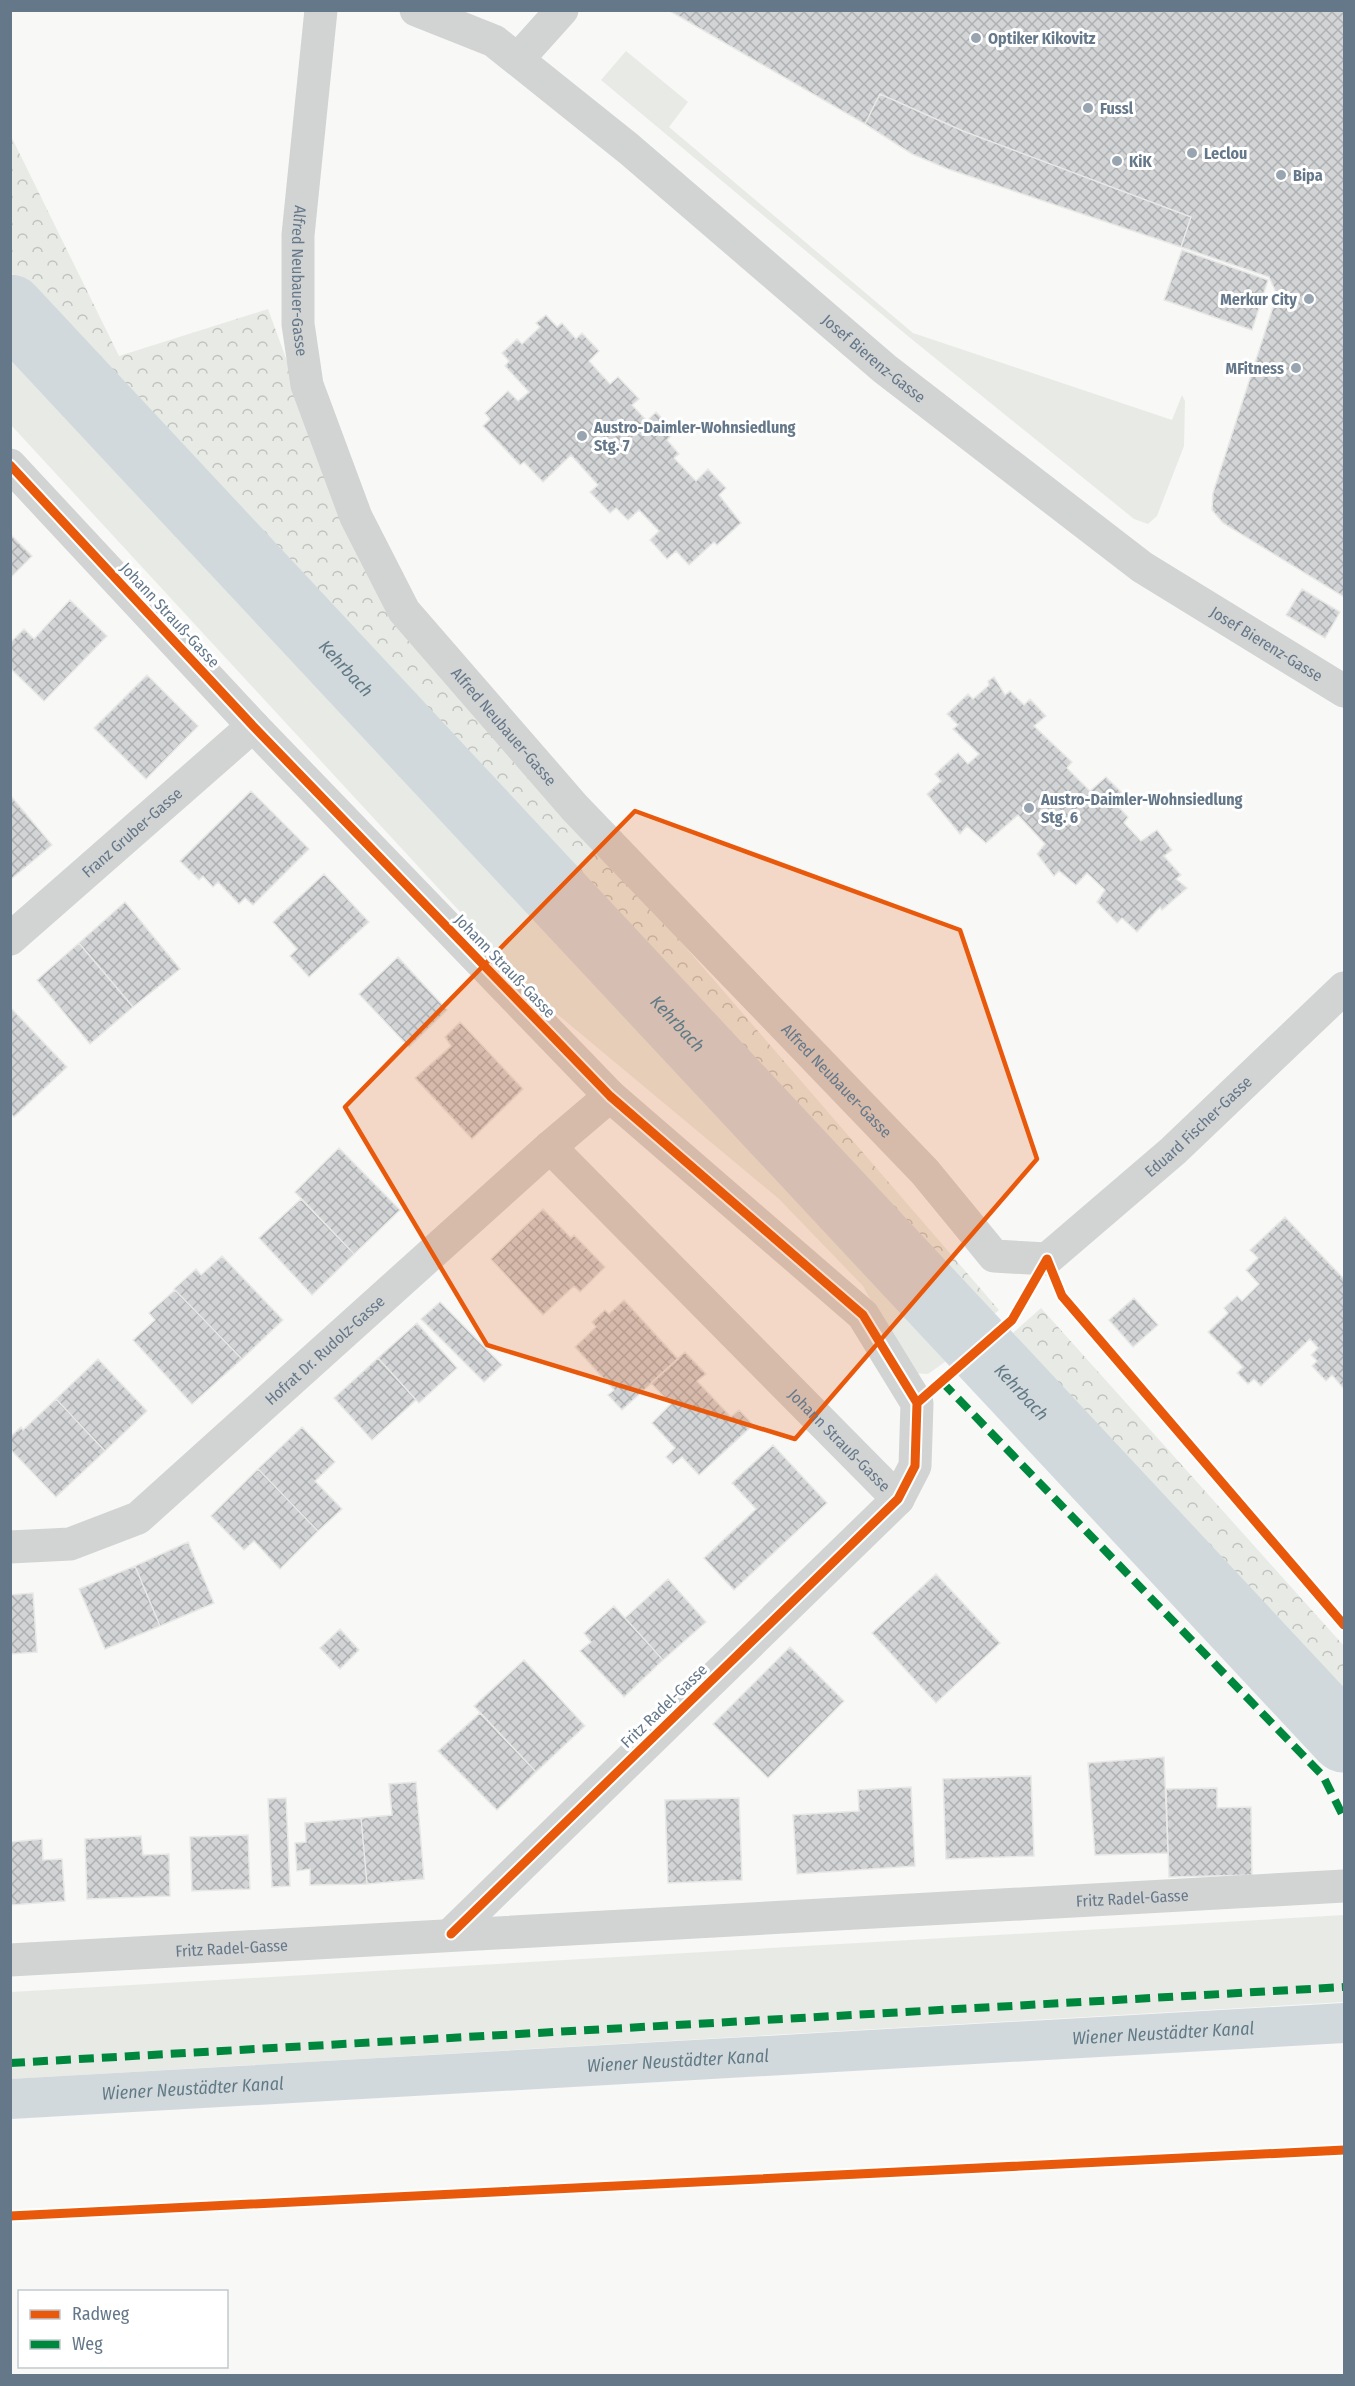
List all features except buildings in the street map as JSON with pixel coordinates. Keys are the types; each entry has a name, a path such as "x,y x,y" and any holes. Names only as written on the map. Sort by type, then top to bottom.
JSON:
{"street":[{"name":"Alfred Neubauer-Gasse","path":"321,10 298,235 298,324 307,385 356,517 404,610 575,808 925,1172 994,1256 1047,1260"},
{"name":"Josef Bierenz-Gasse","path":"416,10 494,41 629,149 885,369 1142,567 1344,691"},
{"path":"518,59 562,10"},
{"name":"Johann Strauß-Gasse","path":"10,465 252,726 610,1096 863,1315 917,1403 915,1466 898,1499 550,1147"},
{"name":"Franz Gruber-Gasse","path":"10,939 252,726"},
{"name":"Eduard Fischer-Gasse","path":"1047,1260 1173,1151 1344,988"},
{"name":"Hofrat Dr. Rudolz-Gasse","path":"10,1547 70,1544 138,1518 550,1147 610,1096"},
{"name":"Fritz Radel-Gasse","path":"451,1934 898,1499"},
{"name":"Fritz Radel-Gasse","path":"10,1960 1344,1886"}],"highlighted area":[{"path":"635,811 960,930 1037,1159 795,1439 487,1345 345,1107"}],"green space":[{"path":"626,51 688,102 669,127 913,333 1172,420 1182,395 1185,401 1184,446 1157,516 1148,524 1134,519 909,337 601,80"},
{"path":"10,134 119,356 268,309 338,501 396,612 999,1310 977,1328 11,272"},
{"path":"11,347 949,1359 928,1374 910,1373 863,1286 779,1199 545,1004 11,425"},
{"path":"1041,1308 1344,1646 1344,1704 1013,1333"},
{"path":"1344,1915 1344,2002 11,2079 11,1992"}],"waterway":[{"name":"Kehrbach","path":"10,309 1344,1738"},
{"name":"Wiener Neustädter Kanal","path":"10,2099 1344,2023"}],"marked path":[{"path":"942,1382 1323,1776 1344,1818"},
{"path":"10,2063 1344,1987"}],"cycle path":[{"path":"10,465 253,726 610,1096 863,1315 917,1403 915,1466 898,1499 451,1934"},
{"path":"917,1403 1012,1320 1047,1259 1062,1296 1344,1625"},
{"path":"10,2216 1344,2150"}],"place":[{"name":"Optiker Kikovitz","path":"976,38"},
{"name":"Fussl","path":"1088,108"},
{"name":"Leclou","path":"1192,153"},
{"name":"KiK","path":"1117,161"},
{"name":"Bipa","path":"1281,175"},
{"name":"Merkur City","path":"1309,299"},
{"name":"MFitness","path":"1296,368"},
{"name":"Austro-Daimler-Wohnsiedlung Stg. 7","path":"582,436"},
{"name":"Austro-Daimler-Wohnsiedlung Stg. 6","path":"1029,808"}]}
